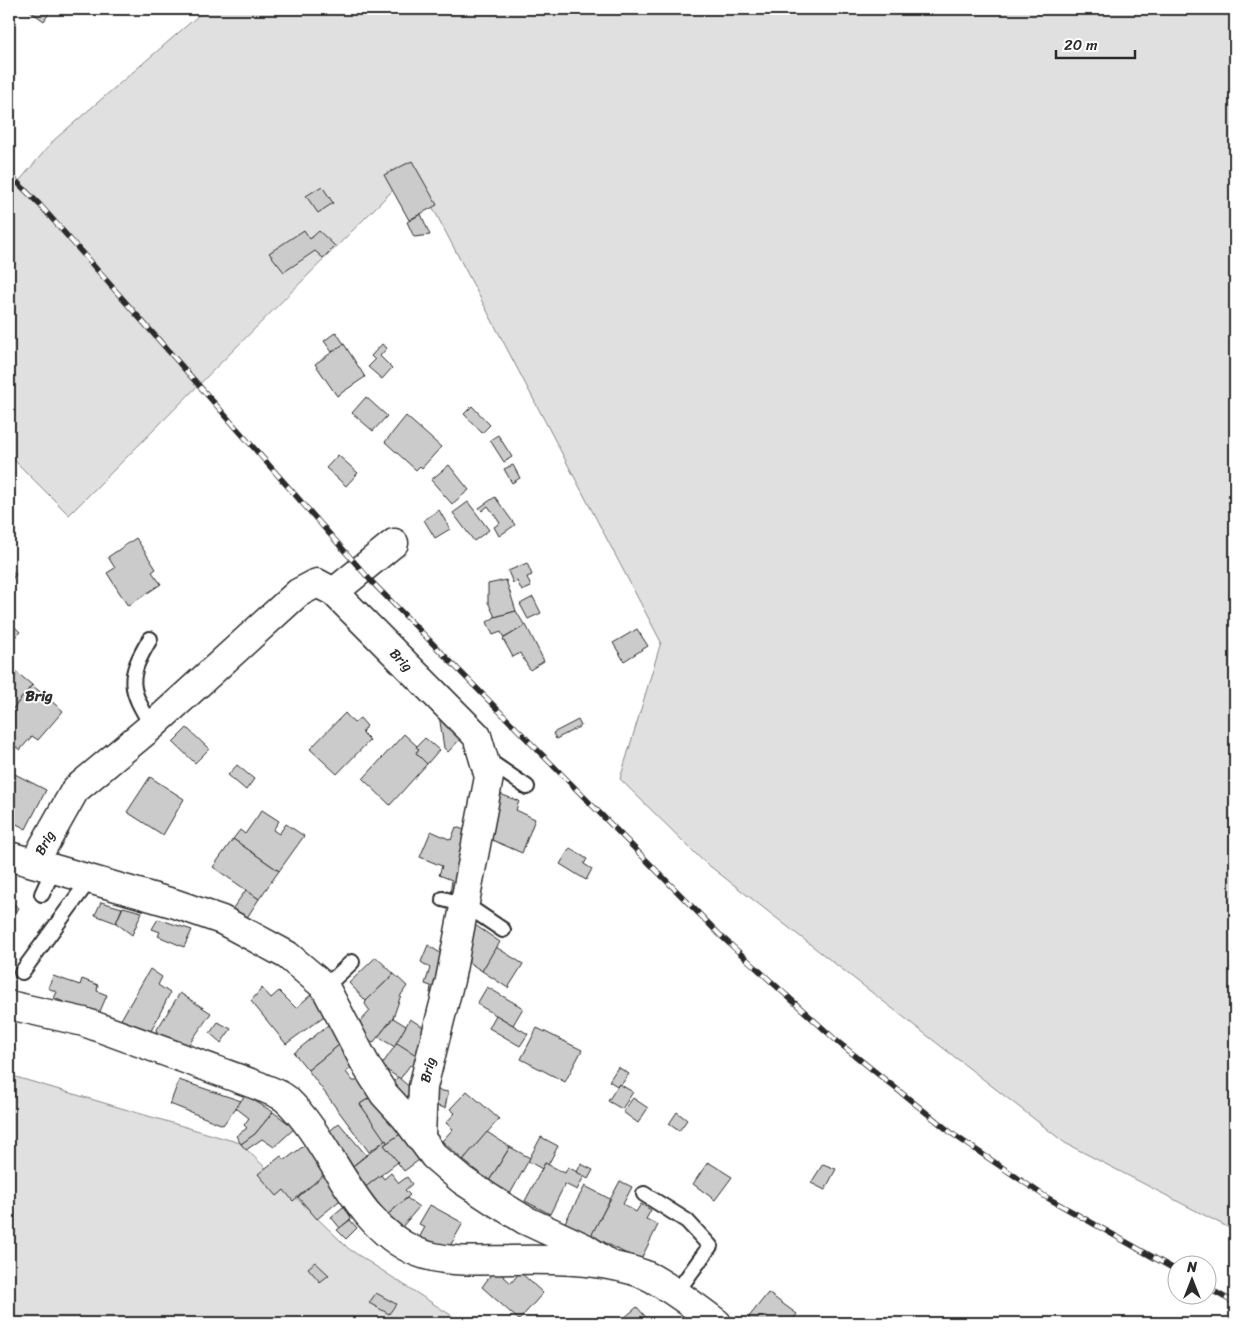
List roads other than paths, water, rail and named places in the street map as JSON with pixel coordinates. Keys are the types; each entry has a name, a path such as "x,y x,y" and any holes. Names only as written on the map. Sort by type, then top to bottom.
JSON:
{"street":[{"path":"334,592 394,543"},
{"name":"Brig","path":"421,1136 423,1087 454,902 489,778 477,736 334,592 317,583 298,593 152,726 75,790 32,862 222,920 287,955 325,987 367,1067 384,1094 421,1136 434,1156 478,1190 525,1220 585,1248 608,1264"},
{"name":"Brig","path":"21,1007 84,1022 125,1036 250,1082 284,1098 302,1117 359,1202 401,1244 418,1252 440,1259 541,1259 608,1264 649,1277 676,1293 717,1323"}],"lane":[{"path":"150,639 134,672 132,689 152,726"},
{"path":"484,758 527,787"},
{"path":"32,862 42,894"},
{"path":"22,972 90,879"},
{"path":"454,902 503,930"},
{"path":"325,987 352,962"},
{"path":"9,997 21,1007"},
{"path":"644,1194 687,1222 710,1246 676,1293"}],"railway":[{"path":"9,174 40,205 371,581 721,936 838,1042 954,1135 1046,1197 1166,1264"},
{"path":"1216,1293 1235,1303"}],"district":[{"name":"Brig","path":"39,696"}]}
